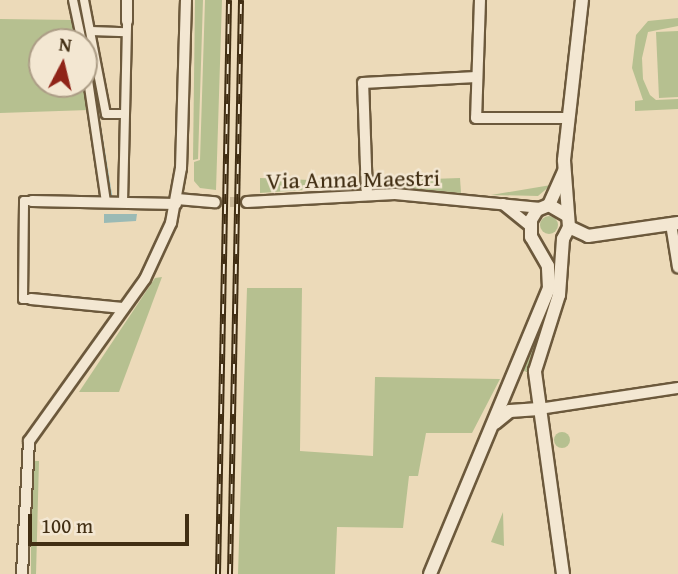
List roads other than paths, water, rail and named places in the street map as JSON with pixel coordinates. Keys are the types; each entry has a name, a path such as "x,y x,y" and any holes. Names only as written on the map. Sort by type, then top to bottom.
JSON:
{"street":[{"path":"73,0 79,28"},
{"path":"84,0 106,114 124,114"},
{"path":"123,203 127,0"},
{"path":"22,574 27,446 160,253 177,202 186,0"},
{"path":"480,0 476,118 569,118"},
{"path":"566,572 539,409 536,359 559,295 570,191 564,171 582,0"},
{"path":"90,27 127,26"},
{"path":"367,195 363,83 476,77"},
{"path":"91,98 106,202"},
{"path":"529,225 545,206 564,171"},
{"name":"Via Anna Maestri","path":"247,202 367,195 545,206"},
{"path":"123,308 23,299 24,201 215,202"},
{"path":"430,574 454,507 493,426 550,284 548,266 529,225 501,202"},
{"path":"545,206 567,228 588,236 675,224 678,267"},
{"path":"538,243 551,246 567,228"},
{"path":"493,426 510,411 678,388"}],"water":[{"path":"104,214 137,214 136,221 104,223"}],"waterway":[{"path":"79,0 111,197"}],"tunnel":[{"path":"215,202 247,202"}],"railway":[{"path":"218,574 229,0"},
{"path":"230,574 241,0"}]}
